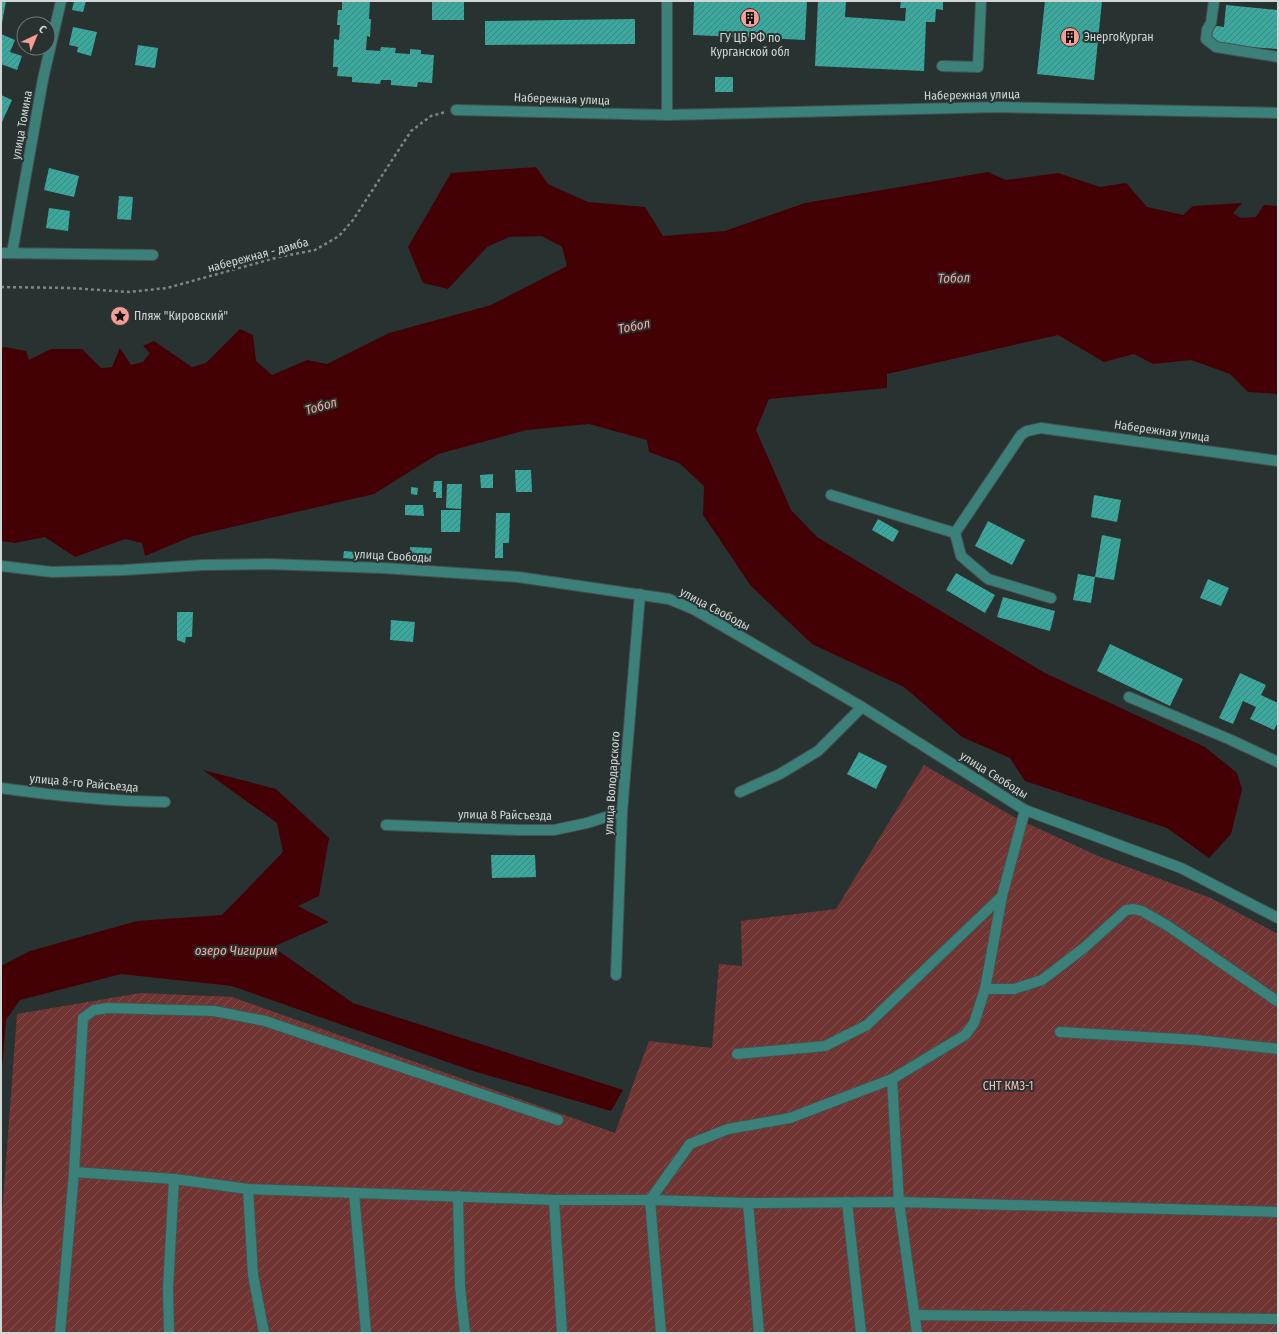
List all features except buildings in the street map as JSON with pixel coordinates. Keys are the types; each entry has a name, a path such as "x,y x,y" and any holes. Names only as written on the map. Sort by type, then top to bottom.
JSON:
{"street":[{"name":"улица Томина","path":"12,253 43,79 61,1"},
{"path":"667,1 667,115"},
{"path":"942,66 978,67 981,1"},
{"path":"1214,1 1211,23 1207,30 1206,39 1210,43 1216,47 1278,57"},
{"name":"Набережная улица","path":"456,110 667,115 998,107 1278,113"},
{"path":"1,253 153,255"},
{"name":"Набережная улица","path":"955,533 1015,441 1027,431 1042,428 1278,461"},
{"path":"830,495 955,533 961,556 988,579 1051,598"},
{"name":"улица Свободы","path":"1,566 52,572 124,570 203,564 267,564 383,568 518,577 669,599 695,610 862,707 1024,810 1181,868 1278,918"},
{"name":"улица Володарского","path":"616,975 622,812 640,594"},
{"path":"1129,697 1231,740 1278,762"},
{"path":"740,792 780,774 818,751 862,707"},
{"name":"улица 8-го Райсъезда","path":"1,788 54,796 165,802"},
{"path":"661,1333 650,1200 690,1144 728,1129 790,1118 892,1079 965,1035 974,1023 985,989 1002,896 1024,810"},
{"name":"улица 8 Райсъезда","path":"386,824 518,830 554,830 587,823 622,812"},
{"path":"737,1054 825,1046 867,1025 1002,896"},
{"path":"985,989 1014,989 1042,980 1085,947 1126,910 1134,908 1142,910 1168,926 1277,1001"},
{"path":"60,1333 74,1172 83,1018 94,1010 108,1008 214,1010 265,1021 558,1120"},
{"path":"1060,1032 1196,1040 1278,1049"},
{"path":"892,1079 899,1202 917,1333"},
{"path":"74,1172 174,1179 248,1189 554,1200 650,1200 748,1203 899,1202 1278,1212"},
{"path":"169,1333 168,1288 174,1179"},
{"path":"248,1189 253,1275 264,1333"},
{"path":"354,1193 366,1333"},
{"path":"458,1196 460,1287 465,1333"},
{"path":"554,1200 562,1333"},
{"path":"846,1202 861,1333"},
{"path":"748,1203 759,1333"},
{"path":"915,1315 1278,1319"}],"path":[{"name":"набережная - дамба","path":"1,287 70,288 129,292 167,288 279,257 315,250 339,236 353,220 411,131 431,116 456,110"}],"green space":[{"name":"СНТ КМЗ-1","path":"924,765 1014,817 1098,856 1211,898 1278,934 1278,1333 1,1333 1,1228 17,1014 141,993 232,997 615,1133 649,1041 712,1048 719,964 742,966 741,921 836,909"}],"water":[{"name":"Тобол","path":"536,167 548,184 588,202 645,207 663,236 725,231 805,203 988,172 1006,180 1058,173 1100,187 1126,183 1147,207 1183,215 1193,206 1242,203 1233,213 1241,218 1256,217 1264,205 1278,206 1278,394 1248,392 1230,374 1191,360 1153,364 1134,354 1104,362 1058,335 887,374 887,388 769,399 756,430 791,510 817,537 1045,673 1205,747 1237,773 1242,789 1231,834 1209,858 1167,828 1025,781 1010,758 962,737 904,687 812,644 751,586 703,515 704,486 679,463 649,452 647,440 589,424 527,430 438,454 374,494 193,536 145,556 142,543 125,539 75,557 45,537 15,543 1,541 1,348 5,347 26,351 29,360 51,349 82,349 101,368 112,367 120,348 131,365 143,362 150,353 143,346 154,341 192,367 206,363 240,329 253,335 256,361 272,375 307,360 327,364 389,333 491,305 567,266 562,247 542,236 509,237 487,247 448,289 423,283 408,247 451,173"},
{"name":"озеро Чигирим","path":"203,770 276,789 329,838 319,896 298,906 329,922 273,947 353,1003 623,1090 611,1111 470,1070 232,986 121,974 20,1000 6,1020 1,1080 1,966 30,951 137,921 222,915 283,852 277,823"}],"place":[{"name":"ГУ ЦБ РФ по Курганской обл","path":"750,18"},
{"name":"ЭнергоКурган","path":"1070,37"},
{"name":"Пляж \"Кировский\"","path":"120,316"}]}
